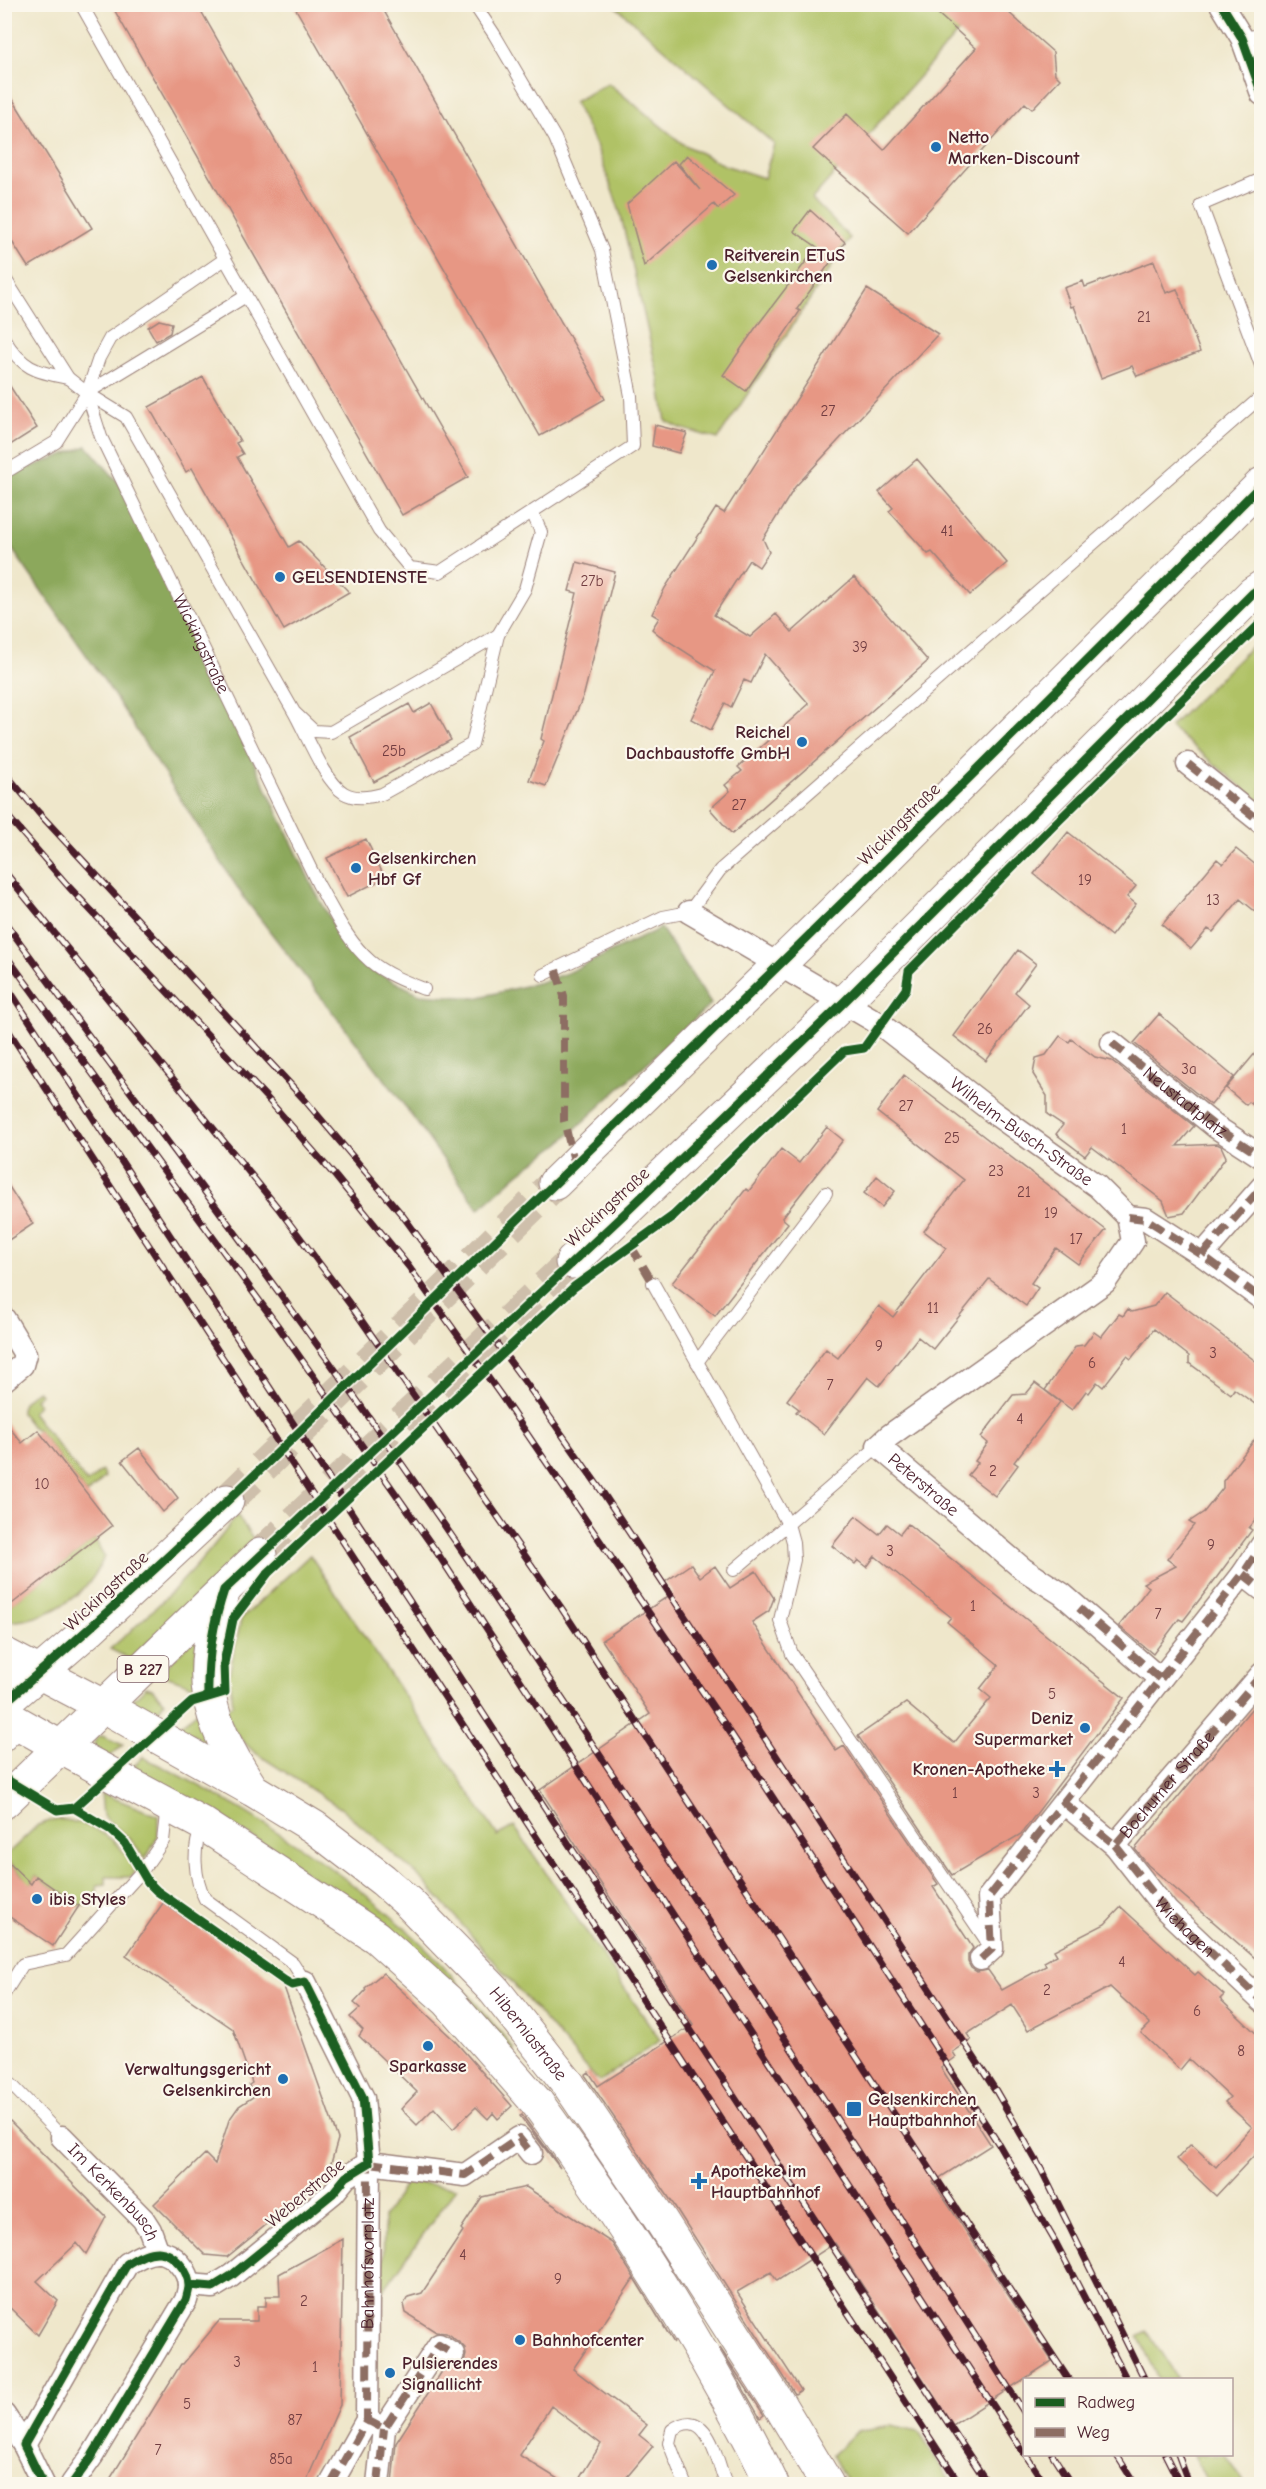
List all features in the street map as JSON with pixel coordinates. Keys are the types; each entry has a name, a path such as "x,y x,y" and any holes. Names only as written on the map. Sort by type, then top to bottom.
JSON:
{"main road":[{"name":"Wickingstraße","path":"555,1183 778,966 1262,484"},
{"name":"Wickingstraße","path":"572,1262 843,1003 1258,587"},
{"name":"Wickingstraße","path":"10,1723 39,1673 91,1628 227,1501"},
{"name":"B 227","path":"63,1748 260,1555"},
{"path":"224,1590 214,1620 210,1644 208,1697 227,1748 253,1790"},
{"name":"Hiberniastraße","path":"4,1654 105,1707 314,1827 409,1903 494,1990 569,2085 658,2216 779,2404 827,2484"},
{"name":"Hiberniastraße","path":"10,1723 167,1802 203,1824 376,1937 448,2001 538,2104 629,2234 697,2343 772,2484"},
{"path":"4,1803 63,1748"}],"street":[{"path":"1221,4 1252,36 1262,94"},
{"path":"1188,764 1262,823"},
{"path":"689,912 778,966"},
{"name":"Wilhelm-Busch-Straße","path":"778,966 900,1038 994,1113 1097,1186 1128,1217 1146,1219 1202,1255 1262,1299"},
{"name":"Neustadtplatz","path":"1112,1043 1216,1127 1262,1157"},
{"path":"1202,1255 1262,1186"},
{"name":"Peterstraße","path":"1128,1217 1132,1240 1105,1282 878,1446 1023,1569 1062,1594 1160,1678"},
{"path":"4,1319 25,1354 22,1365 4,1380"},
{"path":"987,1954 988,1897 1243,1574 1262,1545"},
{"path":"1243,1574 1262,1589"},
{"name":"Bochumer Straße","path":"1064,1803 1115,1845 1262,1674"},
{"name":"Wiehagen","path":"1115,1845 1167,1911 1262,2001"},
{"name":"Weberstraße","path":"189,2285 213,2287 231,2276 333,2193 346,2177 369,2163 363,2098 304,1983"},
{"name":"Im Kerkenbusch","path":"62,2137 143,2219 150,2230 158,2252"},
{"path":"369,2163 465,2175 519,2138 531,2153"},
{"name":"Bahnhofsvorplatz","path":"369,2163 378,2484"},
{"path":"24,2445 127,2264 140,2256 158,2252 173,2257 184,2269 189,2285 186,2300 92,2456 72,2484"},
{"name":"Bahnhofsvorplatz","path":"376,2424 439,2345 453,2354"},
{"path":"4,2415 24,2445 43,2484"},
{"path":"331,2484 376,2424"}],"lane":[{"path":"81,4 379,531 410,568 440,572 633,446 631,396 602,250 555,138 474,4"},
{"path":"1262,178 1202,205 1262,368"},
{"path":"4,473 56,442 87,393 99,358 110,338 225,259"},
{"path":"4,277 68,378 87,393 126,417 294,712 327,775 343,793 366,798 382,794 472,744 498,635 525,589 541,532 532,512"},
{"path":"87,393 246,296"},
{"path":"4,339 23,364 41,373 68,378"},
{"name":"Wickingstraße","path":"87,393 101,437 318,884 345,931 370,961 398,978 424,989"},
{"path":"543,975 663,917 689,912 720,870 1262,396"},
{"path":"294,712 314,731 331,732 498,635"},
{"path":"697,1362 826,1193"},
{"path":"653,1283 788,1524 793,1542 794,1560 780,1620 792,1654 987,1954"},
{"path":"734,1570 878,1446"},
{"path":"4,1994 23,1964 66,1955 142,1871 163,1841 167,1802"},
{"path":"203,1824 198,1835 196,1867 205,1899 293,1963 304,1983"},
{"path":"4,2077 62,2137"},
{"path":"685,2484 669,2443 672,2430 683,2422 696,2423 705,2430 726,2484"}],"green space":[{"path":"614,5 982,5 812,199 850,238 718,439 680,428 666,421 658,375 620,212 596,145 574,102 608,83 683,144 724,165 764,178 774,144"},
{"path":"87,446 125,490 313,887 339,934 366,968 420,994 476,998 567,973 661,928 711,1004 560,1143 518,1174 479,1209 396,1094 244,898 108,686 5,539 4,477"},
{"path":"1261,637 1261,803 1170,727"},
{"path":"38,1391 41,1394 35,1399 39,1405 32,1412 87,1483 102,1471 105,1477 87,1494 38,1430 32,1427 21,1413 24,1402"},
{"path":"237,1515 255,1541 130,1659 110,1649 178,1586 209,1552"},
{"path":"95,1539 104,1556 98,1570 78,1594 50,1612 20,1621 5,1621 4,1599 10,1605"},
{"path":"310,1555 498,1836 514,1826 660,2040 599,2082 423,1880 342,1809 254,1752 237,1735 224,1710 233,1704 229,1675 241,1619"},
{"path":"196,1636 196,1687 160,1674"},
{"path":"146,1687 152,1689 164,1702 156,1715 133,1700"},
{"path":"200,1709 209,1744 178,1727"},
{"path":"102,1736 123,1745 107,1759 94,1749 97,1737"},
{"path":"143,1757 257,1819 295,1843 366,1895 430,1952 514,2049 512,2054 331,1890 273,1849 131,1769"},
{"path":"101,1793 158,1816 158,1836 145,1860 131,1840 103,1816"},
{"path":"56,1819 81,1823 113,1841 130,1860 135,1872 132,1877 106,1877 106,1884 97,1885 97,1894 89,1895 89,1905 79,1906 36,1876 29,1887 23,1876 4,1857 38,1825"},
{"path":"407,2181 456,2188 383,2291 384,2217"},
{"path":"1147,2331 1177,2378 1159,2378 1138,2336"},
{"path":"891,2425 918,2431 952,2484 848,2484 832,2455 857,2431"},
{"path":"1194,2456 1227,2456 1245,2484 1208,2484"}],"building":[{"path":"111,4 197,4 468,477 402,515"},
{"path":"293,4 380,4 605,399 540,436"},
{"name":"Netto Marken-Discount","path":"927,4 999,4 1053,52 1055,74 1060,79 1032,109 1025,103 908,233 813,149 847,114 884,150 976,48"},
{"path":"4,85 92,228 28,267 4,229"},
{"path":"687,155 734,195 718,209 714,204 644,266 627,204 674,161 700,190 679,164"},
{"path":"810,210 845,242 797,309 800,311 746,391 723,375 817,247 794,231"},
{"path":"1154,261 1166,293 1177,289 1200,352 1137,376 1132,366 1101,378 1074,306 1071,307 1064,288 1083,281 1085,287"},
{"path":"867,289 938,334 795,487 763,539 769,552 759,567 749,560 714,615 750,637 776,614 792,632 854,577 928,661 732,834 710,809 730,791 725,785 742,771 738,767 809,704 765,654 751,683 744,680 731,707 725,703 711,730 691,719 715,671 652,629 659,618 652,614 665,588 716,508 724,513"},
{"path":"159,320 172,323 170,333 156,341 148,327"},
{"path":"4,377 37,428 4,449"},
{"path":"203,377 240,441 236,443 243,454 237,457 289,547 299,541 349,592 284,630 192,468 186,472 149,407"},
{"path":"655,425 687,433 679,453 652,446"},
{"path":"917,459 1007,563 970,595 932,552 928,554 889,511 893,508 879,492"},
{"path":"577,562 615,572 584,694 546,786 529,780 544,741 541,739 577,593 569,591"},
{"path":"431,703 451,740 374,782 350,737 409,704 414,713"},
{"path":"1068,832 1136,886 1127,897 1136,904 1111,936 1034,874"},
{"name":"Gelsenkirchen Hbf Gf","path":"366,839 385,878 347,897 327,858"},
{"path":"1236,849 1262,870 1262,917 1240,899 1213,932 1208,929 1191,949 1162,925 1217,859 1223,864"},
{"path":"1018,950 1036,964 1015,992 1029,1004 986,1061 954,1036"},
{"path":"1159,1014 1234,1077 1211,1105 1134,1043"},
{"path":"1060,1036 1069,1042 1071,1039 1095,1057 1112,1061 1194,1126 1177,1146 1217,1144 1221,1146 1226,1157 1184,1213 1169,1216 1163,1201 1092,1147 1085,1156 1056,1134 1063,1125 1047,1114 1047,1096 1033,1074 1036,1058 1046,1055"},
{"path":"1262,1045 1262,1112 1249,1102 1246,1105 1226,1088"},
{"path":"904,1075 1106,1230 1078,1264 1056,1248 1031,1283 1038,1288 1026,1306 989,1279 933,1349 918,1337 879,1386 868,1377 824,1434 796,1412 799,1409 787,1400 826,1349 838,1358 879,1306 893,1317 946,1248 924,1231 964,1180 877,1112"},
{"path":"827,1127 843,1140 782,1218 788,1223 715,1316 672,1283 746,1189 749,1191 781,1149 799,1163"},
{"path":"877,1176 895,1191 882,1207 864,1193"},
{"path":"4,1179 33,1224 4,1243"},
{"path":"1165,1292 1262,1366 1262,1409 1234,1389 1231,1394 1189,1363 1189,1356 1154,1329 1131,1359 1127,1356 1103,1387 1097,1382 1089,1393 1086,1391 1072,1410 1045,1390 1076,1346 1084,1345 1094,1332 1101,1337 1119,1314 1123,1316 1128,1309 1132,1312 1154,1306"},
{"path":"1035,1383 1060,1402 1014,1462 1018,1465 995,1496 968,1475 978,1463 975,1461 988,1443 981,1437 1013,1395 1026,1394"},
{"path":"4,1421 22,1443 38,1430 112,1526 4,1610"},
{"path":"1262,1430 1262,1512 1249,1528 1252,1530 1217,1577 1183,1621 1179,1619 1153,1654 1119,1626 1149,1587 1143,1583 1176,1566 1167,1559 1194,1525 1189,1522 1204,1512 1223,1488 1223,1481"},
{"path":"139,1448 178,1498 163,1512 122,1461"},
{"path":"856,1516 879,1534 887,1524 900,1534 908,1524 1124,1698 1021,1834 952,1875 858,1736 906,1703 954,1743 991,1698 980,1689 999,1665 947,1622 951,1617 875,1556 867,1567 858,1560 855,1564 832,1546"},
{"path":"691,1564 700,1577 715,1566 730,1588 756,1571 774,1598 769,1611 752,1622 836,1751 844,1746 938,1884 933,1887 973,1948 968,1955 971,1968 977,1972 988,1970 1002,1990 1046,1966 1044,1962 1057,1955 1054,1950 1105,1924 1121,1907 1195,1975 1198,1972 1224,1995 1220,1999 1262,2039 1262,2147 1216,2196 1177,2159 1191,2144 1216,2167 1252,2127 1225,2102 1230,2097 1189,2059 1180,2070 1141,2033 1150,2024 1110,1987 1028,2030 1012,2005 967,2034 971,2040 953,2052 956,2057 941,2068 991,2145 933,2182 1052,2361 953,2425 835,2243 777,2281 771,2272 737,2292 801,2390 795,2394 674,2205 585,2075 589,2072 598,2086 693,2025 540,1790 650,1714 602,1640 673,1593 665,1582"},
{"path":"1262,1696 1262,1964 1148,1865 1135,1849"},
{"name":"ibis Styles","path":"4,1858 31,1884 36,1876 79,1906 53,1946 4,1913"},
{"name":"Verwaltungsgericht Gelsenkirchen","path":"163,1903 284,1987 338,2139 328,2174 227,2257 205,2255 154,2204 205,2154 215,2164 229,2120 239,2106 253,2097 249,2085 252,2083 233,2029 126,1956"},
{"path":"383,1973 454,2040 512,2106 498,2119 493,2113 488,2119 476,2107 453,2129 434,2108 417,2125 401,2109 417,2092 359,2036 363,2030 350,2017 360,2008 354,2003 366,1990 365,1988"},
{"path":"4,2115 106,2217 86,2254 77,2243 37,2281 58,2301 38,2335 4,2302"},
{"path":"522,2115 553,2157 560,2168 520,2116"},
{"name":"Bahnhofcenter","path":"526,2187 612,2243 638,2284 674,2343 634,2278 573,2369 647,2425 639,2435 653,2446 621,2484 576,2484 601,2444 551,2406 519,2455 566,2484 392,2484 396,2443 446,2365 459,2366 464,2362 466,2355 465,2348 446,2333 436,2332 406,2313 404,2304 408,2297 422,2293 463,2231 461,2229 482,2197"},
{"path":"343,2239 340,2405 305,2484 107,2484 181,2364 219,2321 257,2321 257,2306 266,2306 266,2296 280,2296 279,2274"},
{"path":"720,2348 764,2415 760,2418"}],"tunnel":[{"path":"227,1501 555,1183"},
{"path":"260,1555 572,1262"}],"railway":[{"path":"4,772 38,812 303,1098 403,1216 528,1386 603,1493 996,2091 1041,2169 1144,2378"},
{"path":"4,812 69,887 266,1097 336,1177 409,1267 502,1397 732,1735 998,2143 1056,2243 1126,2378"},
{"path":"4,871 278,1208 352,1307 560,1606 1068,2378"},
{"path":"4,921 320,1349 500,1606 727,1950 1023,2410"},
{"path":"4,953 278,1326 438,1554 1023,2451"},
{"path":"4,982 988,2484"},
{"path":"4,1024 960,2484"},
{"path":"1026,2456 1045,2484"},
{"path":"1053,2456 1071,2484"},
{"path":"1117,2456 1135,2484"},
{"path":"1166,2456 1180,2484"},
{"path":"1179,2456 1189,2484"}],"marked path":[{"path":"1188,764 1262,823"},
{"path":"556,970 564,996 564,1121 575,1165"},
{"path":"1112,1043 1216,1127 1262,1157"},
{"path":"1202,1255 1262,1187"},
{"path":"1128,1217 1146,1219 1202,1255 1262,1299"},
{"path":"631,1246 653,1283"},
{"path":"981,1959 992,1949 989,1897 1243,1574 1262,1545"},
{"path":"1243,1574 1262,1589"},
{"path":"1079,1608 1160,1679"},
{"path":"1064,1803 1115,1845 1262,1674"},
{"path":"1115,1845 1167,1911 1262,2001"},
{"path":"369,2163 465,2175 519,2138 531,2153"},
{"path":"331,2484 367,2420 368,2161"},
{"path":"367,2420 384,2429 439,2345 453,2354"},
{"path":"378,2484 384,2429"}],"cycle path":[{"path":"1221,4 1242,38 1262,94"},
{"path":"4,1703 134,1588 324,1408 888,858 1262,484"},
{"path":"208,1697 211,1643 224,1590 621,1217 843,1003 1253,593 1262,587"},
{"path":"74,1808 192,1702 225,1692 224,1663 233,1619 268,1573 574,1287 673,1216 844,1051 864,1048 906,989 909,971 1053,826 1262,622"},
{"path":"4,1778 57,1810 74,1808 111,1830 125,1843 148,1882 157,1891 285,1981 292,1985 305,1982 363,2098 369,2163"},
{"path":"189,2285 213,2287 231,2276 333,2193 346,2177 369,2163"},
{"path":"43,2484 24,2445 127,2264 146,2254 165,2253 175,2259 186,2274 189,2286 186,2300 92,2456 72,2484"}],"place":[{"name":"Netto Marken-Discount","path":"936,147"},
{"name":"Reitverein ETuS Gelsenkirchen","path":"712,265"},
{"name":"GELSENDIENSTE","path":"280,577"},
{"name":"Reichel Dachbaustoffe GmbH","path":"802,742"},
{"name":"Gelsenkirchen Hbf Gf","path":"356,868"},
{"name":"Deniz Supermarket","path":"1085,1728"},
{"name":"Kronen-Apotheke","path":"1057,1769"},
{"name":"ibis Styles","path":"37,1899"},
{"name":"Sparkasse","path":"428,2046"},
{"name":"Verwaltungsgericht Gelsenkirchen","path":"283,2079"},
{"name":"Gelsenkirchen Hauptbahnhof","path":"854,2109"},
{"name":"Apotheke im Hauptbahnhof","path":"699,2181"},
{"name":"Bahnhofcenter","path":"520,2340"},
{"name":"Pulsierendes Signallicht","path":"390,2373"}]}
